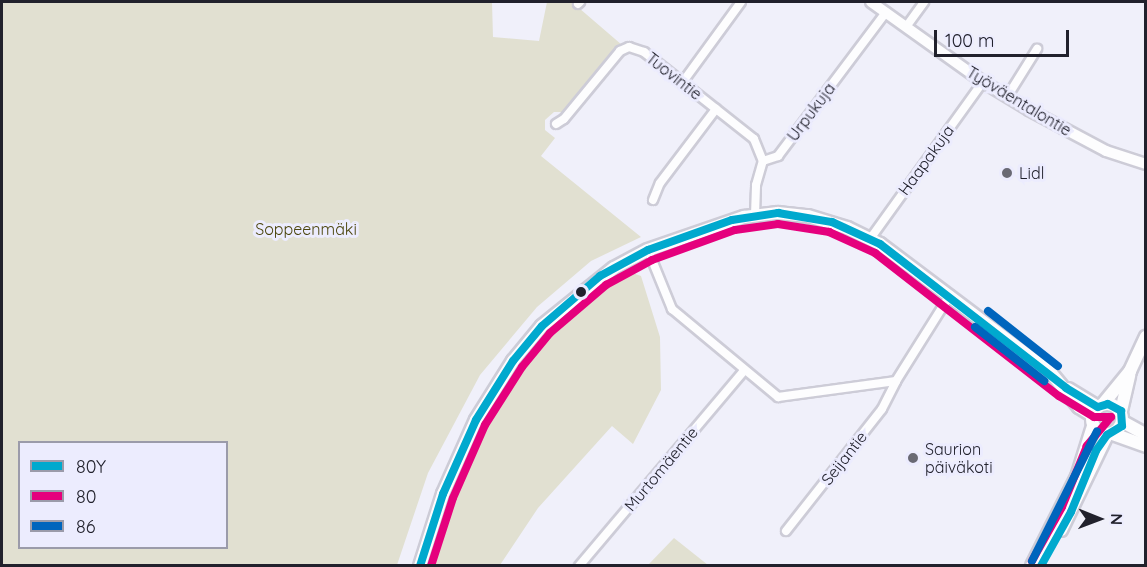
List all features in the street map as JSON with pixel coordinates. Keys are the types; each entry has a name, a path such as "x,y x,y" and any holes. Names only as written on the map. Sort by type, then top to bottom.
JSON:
{"main road":[{"path":"420,566 463,446 513,361 542,326 580,291 648,250 755,215 808,216 870,239 950,295 1097,413 1110,434 1146,446"},
{"path":"1032,566 1077,477 1097,413 1130,371 1146,336"},
{"path":"1041,566 1110,434 1122,416 1130,371"},
{"path":"1097,413 1113,405 1122,416 1146,435"}],"street":[{"path":"682,82 741,2"},
{"name":"Työväentalontie","path":"871,2 1007,97 1106,151 1146,164"},
{"path":"906,27 924,2"},
{"name":"Urpukuja","path":"763,161 778,156 886,12"},
{"name":"Tuovintie","path":"556,124 564,119 620,51 628,47 644,52 754,139 763,161"},
{"path":"1007,97 1037,49"},
{"name":"Haapakuja","path":"870,239 983,82"},
{"path":"653,200 660,183 716,109"},
{"path":"755,215 756,185 763,161"},
{"path":"648,250 672,309 772,395 785,398 896,381"},
{"name":"Seijantie","path":"786,531 882,409 896,381 950,295"},
{"name":"Murtomäentie","path":"579,566 743,372"}],"green space":[{"name":"Soppeenmäki","path":"2,2 492,2 493,37 539,41 547,2 572,2 622,45 566,112 554,112 545,120 545,130 555,138 541,156 641,237 591,261 537,307 480,375 428,473 397,565 2,565"},
{"path":"627,271 641,276 660,337 661,390 633,444 612,426 538,508 500,565 434,565 459,487 493,417 527,362 582,304"},
{"path":"674,538 708,565 648,565"}],"transit line":[{"name":"80Y","path":"420,566 443,494 476,420 513,361 542,326 600,276 648,250 732,220 778,213 832,222 880,244 1066,388 1098,407 1108,404 1121,411 1122,426 1107,435 1096,451 1071,512 1041,566"},
{"name":"80","path":"431,566 453,498 485,425 522,367 550,333 606,285 652,260 735,230 778,224 829,232 875,253 1059,396 1094,417 1111,417 1087,446 1062,507 1032,561"},
{"name":"86","path":"988,311 1058,366"},
{"name":"86","path":"975,327 1044,381"},
{"name":"86","path":"1032,561 1097,431"}],"place":[{"name":"Lidl","path":"1007,173"},
{"name":"Saurion päiväkoti","path":"913,458"}]}
